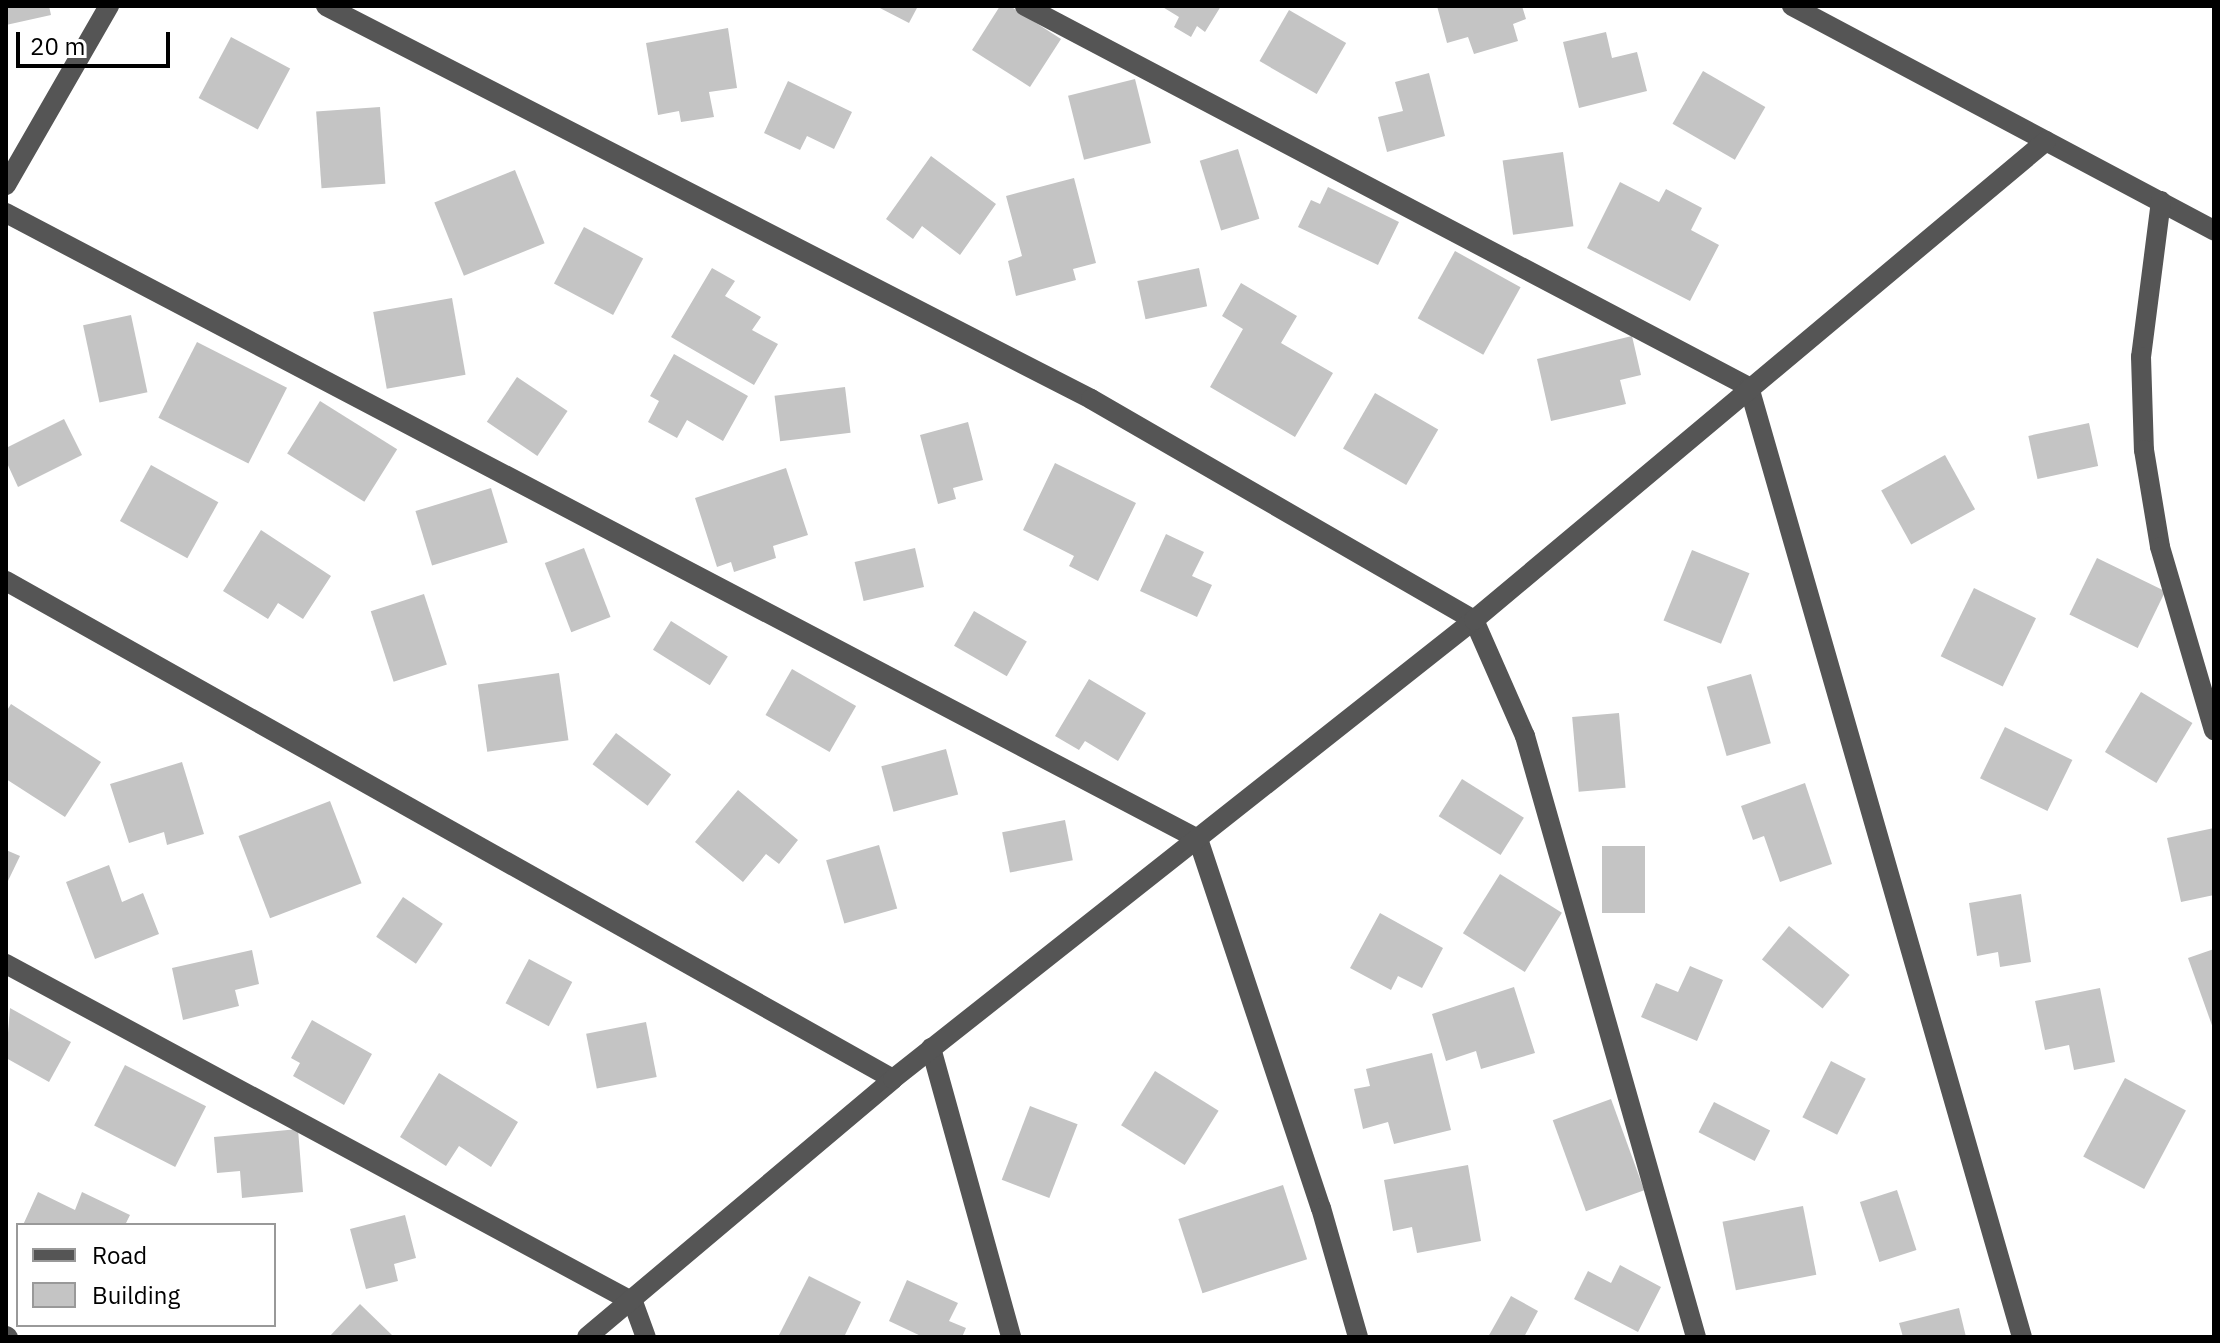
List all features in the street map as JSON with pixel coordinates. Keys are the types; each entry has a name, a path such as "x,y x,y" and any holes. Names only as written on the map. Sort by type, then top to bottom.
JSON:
{"street":[{"path":"6,185 109,6"},
{"path":"326,6 1091,399 1474,620 1525,736 1696,1337"},
{"path":"1025,6 1749,387 2022,1337"},
{"path":"1792,6 2214,230"},
{"path":"587,1337 633,1302 931,1048 1474,620 2046,141"},
{"path":"2161,201 2141,357 2144,450 2160,547 2214,730"},
{"path":"6,213 1198,839 1321,1208 1358,1337"},
{"path":"6,581 893,1079"},
{"path":"6,964 633,1302 646,1337"},
{"path":"931,1048 1011,1337"}],"building":[{"path":"6,6 49,6 51,15 6,25"},
{"path":"876,6 918,6 909,23"},
{"path":"1000,6 1010,6 1061,39 1030,87 972,50"},
{"path":"1161,6 1221,6 1205,32 1197,26 1191,37 1174,27 1179,17"},
{"path":"1437,6 1522,6 1526,19 1513,24 1518,41 1474,54 1468,37 1447,43"},
{"path":"1289,10 1346,43 1317,94 1260,61"},
{"path":"728,28 737,88 709,92 714,117 681,122 679,111 658,115 646,43"},
{"path":"1606,32 1612,58 1637,52 1647,91 1579,108 1563,42"},
{"path":"231,37 290,68 258,129 199,98"},
{"path":"1703,71 1765,107 1735,160 1672,124"},
{"path":"1429,73 1445,136 1387,152 1378,117 1403,111 1395,82"},
{"path":"1135,79 1151,143 1084,160 1068,96"},
{"path":"788,81 852,112 834,149 807,136 800,150 764,133"},
{"path":"380,107 385,184 322,188 316,111"},
{"path":"1238,149 1259,219 1221,231 1200,161"},
{"path":"1563,152 1573,226 1513,235 1503,160"},
{"path":"931,156 996,204 960,255 922,226 913,239 886,219"},
{"path":"515,170 545,243 464,276 434,203"},
{"path":"1074,178 1096,263 1073,269 1076,280 1016,296 1008,261 1022,256 1006,196"},
{"path":"1620,182 1659,202 1666,189 1702,208 1691,230 1719,245 1690,301 1587,248"},
{"path":"1328,187 1399,222 1378,265 1298,227 1311,200 1320,204"},
{"path":"584,227 643,258 613,315 554,284"},
{"path":"1455,251 1521,287 1483,355 1418,318"},
{"path":"712,268 735,281 725,296 761,317 752,330 778,344 754,385 671,337"},
{"path":"1199,268 1207,306 1145,319 1137,281"},
{"path":"1241,283 1297,316 1281,343 1333,373 1295,437 1210,387 1243,329 1222,316"},
{"path":"452,298 466,375 387,389 373,312"},
{"path":"131,315 147,392 99,402 83,325"},
{"path":"1632,336 1641,375 1620,380 1626,404 1551,421 1537,359"},
{"path":"197,342 287,388 248,464 158,418"},
{"path":"674,354 748,396 723,441 687,420 677,438 648,422 659,401 650,396"},
{"path":"517,377 568,411 537,456 487,422"},
{"path":"845,387 851,433 780,441 775,396"},
{"path":"1375,393 1438,430 1406,485 1343,448"},
{"path":"320,401 397,449 364,502 287,454"},
{"path":"64,419 82,455 18,487 6,461 6,448"},
{"path":"968,422 983,480 953,488 956,499 938,504 920,435"},
{"path":"2089,423 2098,466 2038,479 2028,436"},
{"path":"1945,455 1975,509 1911,545 1881,490"},
{"path":"1055,463 1136,503 1098,581 1069,566 1074,556 1023,530"},
{"path":"151,465 218,502 187,558 120,521"},
{"path":"786,468 808,535 773,546 776,558 734,572 731,562 717,567 695,498"},
{"path":"491,488 508,543 432,566 415,511"},
{"path":"261,530 331,576 303,619 278,603 268,619 223,591"},
{"path":"1166,534 1204,552 1192,576 1212,585 1197,617 1140,591"},
{"path":"584,548 611,617 571,632 545,563"},
{"path":"915,548 924,587 864,601 855,562"},
{"path":"1692,550 1749,573 1721,644 1664,620"},
{"path":"2097,558 2165,591 2138,648 2069,615"},
{"path":"1974,588 2036,618 2003,687 1941,656"},
{"path":"424,594 447,664 394,682 371,611"},
{"path":"974,611 1027,642 1007,676 954,646"},
{"path":"671,621 728,657 710,685 653,650"},
{"path":"792,669 856,706 830,752 766,715"},
{"path":"559,673 568,740 487,752 478,684"},
{"path":"1751,674 1771,743 1727,756 1707,687"},
{"path":"1089,679 1146,713 1118,761 1085,741 1079,750 1055,736"},
{"path":"2141,692 2192,723 2156,783 2105,752"},
{"path":"11,704 101,762 65,817 6,779 6,712"},
{"path":"1619,713 1626,788 1579,792 1572,717"},
{"path":"2005,727 2072,760 2047,811 1980,778"},
{"path":"616,733 671,775 648,806 593,764"},
{"path":"946,749 958,794 893,812 881,766"},
{"path":"182,762 204,834 167,845 164,832 129,843 110,784"},
{"path":"1462,779 1524,818 1501,855 1439,816"},
{"path":"1805,783 1832,864 1780,882 1764,836 1753,840 1741,806"},
{"path":"738,790 798,840 779,864 766,854 743,882 695,842"},
{"path":"330,801 362,883 270,918 239,836"},
{"path":"1065,820 1073,860 1010,872 1002,832"},
{"path":"2214,828 2214,895 2181,902 2167,838"},
{"path":"879,845 897,908 844,924 826,860"},
{"path":"1602,846 1645,846 1645,913 1602,913"},
{"path":"6,850 20,856 6,885"},
{"path":"109,865 122,902 143,893 159,934 95,959 66,882"},
{"path":"1500,874 1562,913 1525,972 1463,933"},
{"path":"2021,894 2031,962 2000,967 1998,952 1977,956 1969,903"},
{"path":"403,897 443,924 416,964 376,937"},
{"path":"1380,913 1443,948 1422,988 1398,976 1391,990 1350,968"},
{"path":"1789,926 1850,975 1823,1009 1762,959"},
{"path":"2214,949 2214,1031 2188,958"},
{"path":"252,950 259,984 235,990 239,1006 183,1020 172,968"},
{"path":"529,959 572,982 549,1026 506,1003"},
{"path":"1690,966 1723,980 1697,1041 1641,1017 1656,983 1678,992"},
{"path":"1514,987 1535,1053 1481,1069 1476,1051 1446,1061 1432,1014"},
{"path":"2100,988 2115,1062 2074,1070 2069,1045 2045,1050 2035,1001"},
{"path":"10,1008 71,1042 49,1082 6,1058"},
{"path":"312,1020 372,1054 344,1105 293,1076 300,1063 291,1058"},
{"path":"646,1022 657,1077 597,1089 586,1034"},
{"path":"1432,1053 1451,1130 1394,1144 1388,1122 1363,1129 1354,1089 1370,1086 1366,1069"},
{"path":"1831,1061 1866,1079 1837,1135 1802,1117"},
{"path":"125,1065 206,1106 175,1167 94,1126"},
{"path":"1155,1071 1219,1111 1185,1165 1121,1125"},
{"path":"439,1073 518,1122 491,1167 459,1146 446,1166 400,1137"},
{"path":"2125,1078 2186,1110 2144,1189 2083,1157"},
{"path":"1611,1099 1644,1190 1586,1211 1553,1120"},
{"path":"1714,1102 1770,1131 1755,1161 1699,1132"},
{"path":"1030,1106 1078,1124 1049,1198 1002,1180"},
{"path":"298,1129 303,1192 242,1198 240,1171 217,1173 214,1137"},
{"path":"1468,1165 1481,1241 1417,1253 1412,1227 1393,1231 1384,1180"},
{"path":"1283,1185 1307,1259 1202,1293 1178,1219"},
{"path":"1897,1190 1916,1250 1879,1262 1860,1202"},
{"path":"38,1192 75,1210 82,1192 130,1215 126,1223 24,1223"},
{"path":"1803,1206 1816,1275 1736,1290 1723,1222"},
{"path":"405,1215 416,1258 394,1264 398,1281 366,1289 350,1229"},
{"path":"1620,1265 1661,1287 1638,1332 1574,1299 1588,1271 1611,1283"},
{"path":"809,1276 861,1302 844,1337 778,1337"},
{"path":"907,1280 958,1303 949,1321 966,1328 962,1337 923,1337 889,1321"},
{"path":"1511,1296 1538,1311 1524,1337 1488,1337"},
{"path":"360,1304 394,1337 329,1337"},
{"path":"1959,1308 1966,1337 1903,1337 1899,1323"}]}
